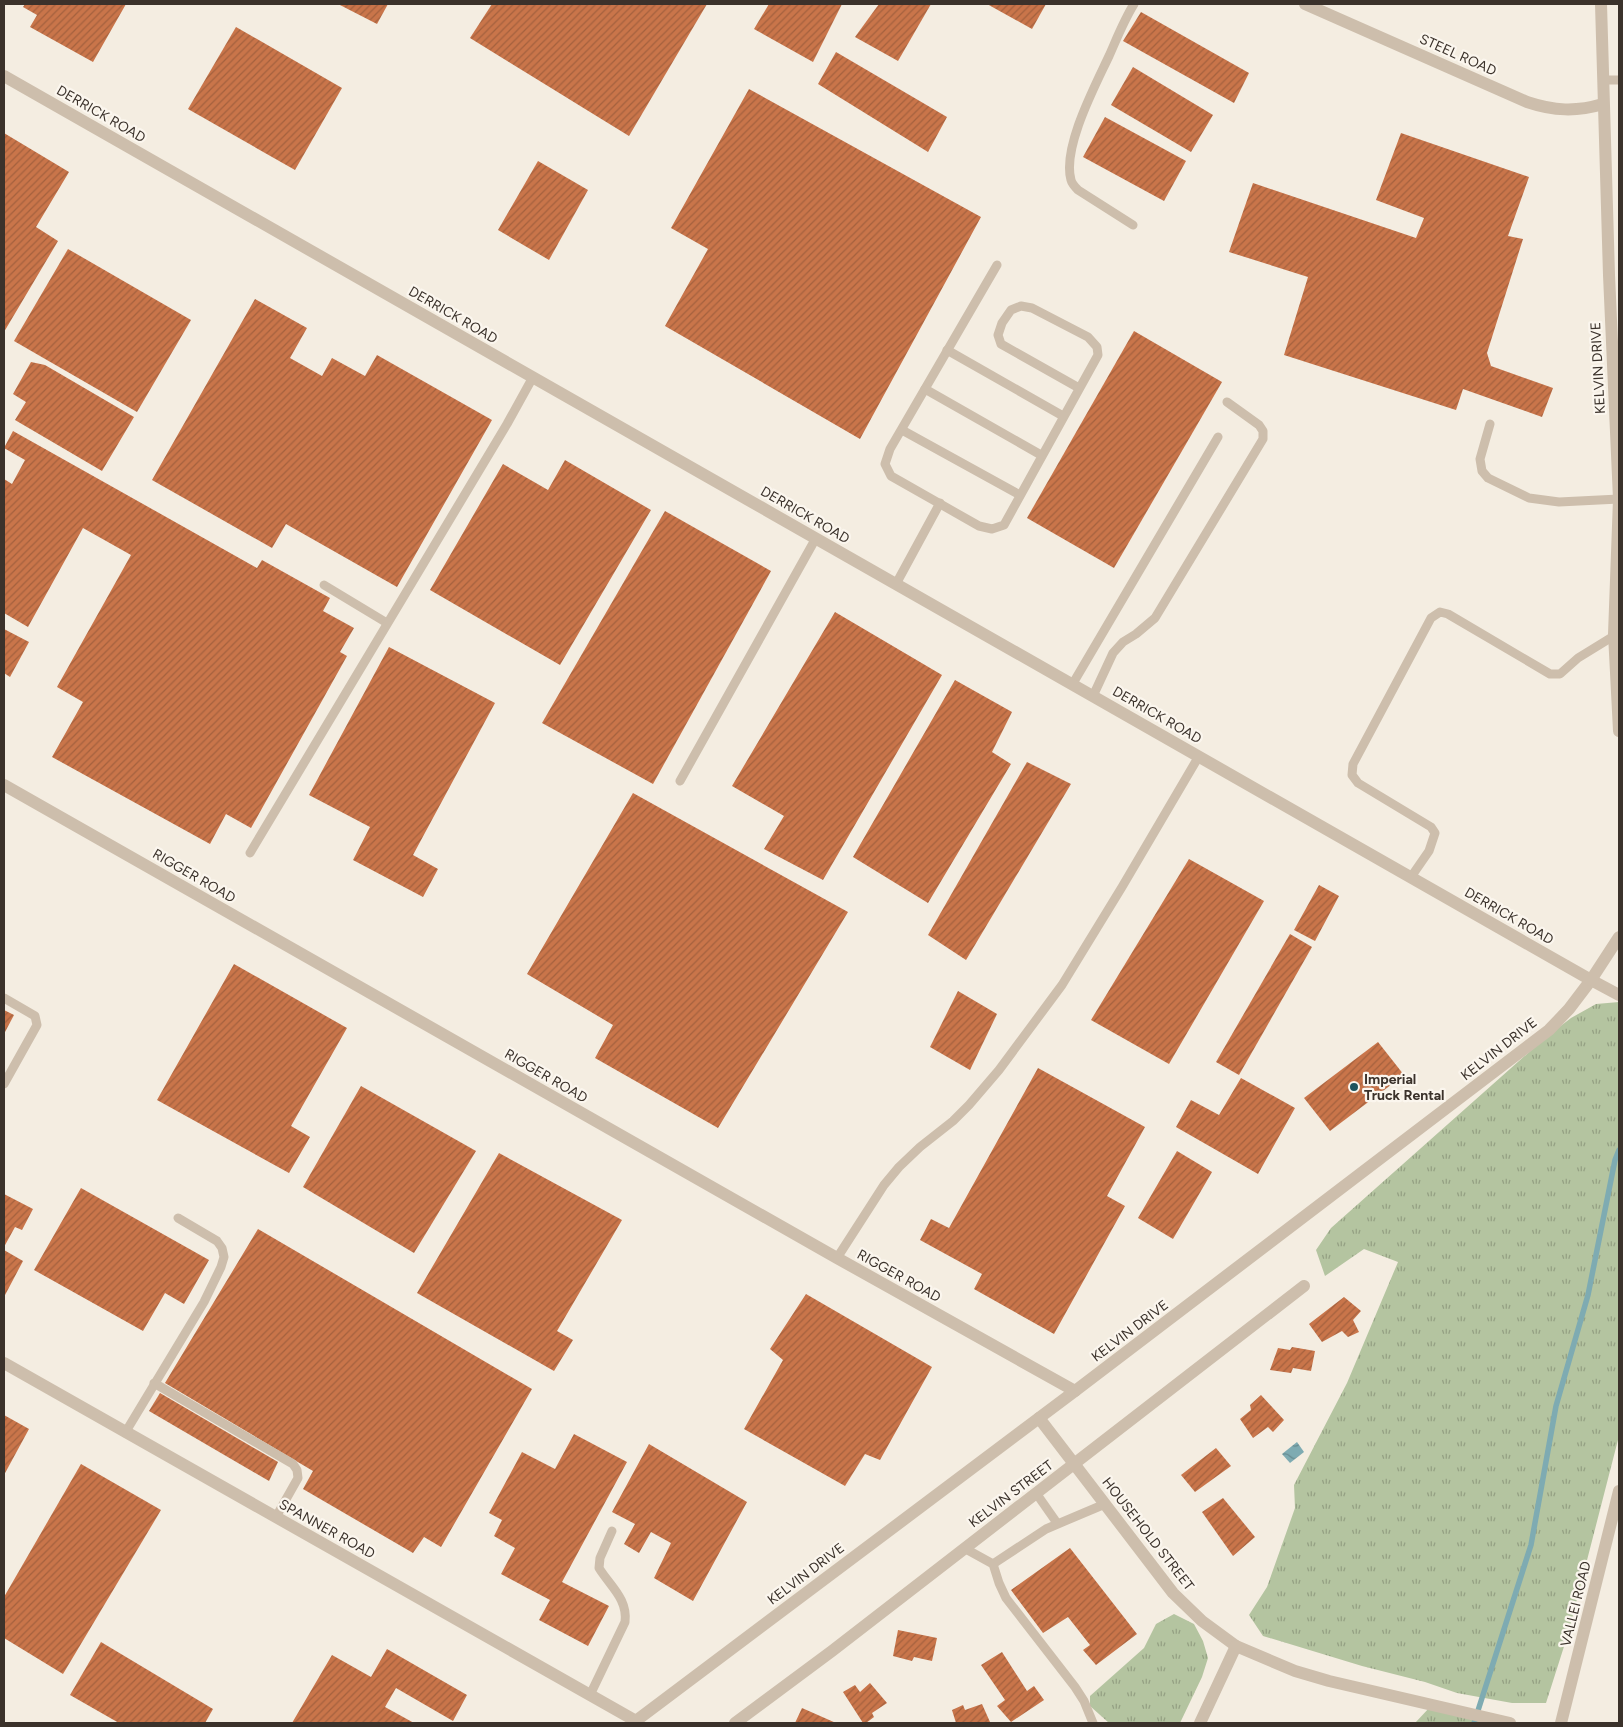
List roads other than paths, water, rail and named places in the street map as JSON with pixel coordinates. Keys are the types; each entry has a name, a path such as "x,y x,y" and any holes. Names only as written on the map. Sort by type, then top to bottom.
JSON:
{"street":[{"name":"STEEL ROAD","path":"1305,4 1544,108 1572,110 1603,104"},
{"name":"KELVIN DRIVE","path":"1601,4 1609,275 1619,499 1617,634 1619,731"},
{"name":"DERRICK ROAD","path":"4,76 1591,980"},
{"name":"RIGGER ROAD","path":"4,785 1075,1392"},
{"name":"KELVIN DRIVE","path":"634,1722 1075,1392 1548,1030 1569,1010 1619,937"},
{"path":"1591,980 1619,995"},
{"name":"KELVIN STREET","path":"735,1723 840,1645 1304,1286"},
{"name":"SPANNER ROAD","path":"4,1363 590,1695 634,1722"},
{"name":"HOUSEHOLD STREET","path":"1039,1418 1174,1593 1202,1621 1236,1646 1304,1674 1510,1723"},
{"name":"VALLEI ROAD","path":"1561,1723 1619,1491"},
{"path":"1200,1723 1236,1646"}],"lane":[{"path":"1133,225 1078,190 1071,183 1070,157 1077,128 1134,4"},
{"path":"1603,80 1619,80"},
{"path":"997,265 886,457 887,470 890,476 940,502 979,526 992,529 1004,525 1098,354 1097,347 1088,337 1032,308 1021,306 1011,310 1004,318 998,335 1001,344 1079,388"},
{"path":"948,350 1063,416"},
{"path":"250,853 507,424 533,377"},
{"path":"925,389 1041,455"},
{"path":"1093,696 1113,652 1154,618 1263,439 1263,431 1260,425 1227,402"},
{"path":"1490,424 1480,459 1482,471 1488,478 1528,498 1559,502 1619,499"},
{"path":"902,430 1020,495"},
{"path":"1072,685 1218,437"},
{"path":"896,584 940,502"},
{"path":"680,781 816,538"},
{"path":"324,585 387,623"},
{"path":"1411,877 1429,851 1435,833 1431,827 1358,783 1352,775 1353,764 1431,618 1440,612 1448,614 1550,674 1560,674 1578,658 1617,634"},
{"path":"837,1258 884,1185 920,1147 953,1121 969,1105 999,1070 1062,985 1199,756"},
{"path":"4,998 35,1016 37,1025 4,1084"},
{"path":"125,1433 204,1302 224,1257 222,1248 217,1241 178,1218"},
{"path":"154,1383 293,1464 297,1470 298,1478 276,1517"},
{"path":"1036,1493 1057,1523"},
{"path":"993,1564 1057,1523 1104,1504"},
{"path":"590,1695 625,1622 627,1611 622,1600 598,1568 600,1558 612,1532"},
{"path":"964,1548 993,1564 1006,1598 1075,1687 1084,1701 1093,1723"}],"water":[{"path":"1297,1442 1304,1452 1290,1463 1282,1454"}],"waterway":[{"path":"1474,1723 1531,1545 1556,1406 1588,1295 1615,1160 1619,1150"}],"place":[{"name":"Imperial Truck Rental","path":"1354,1087"}]}
